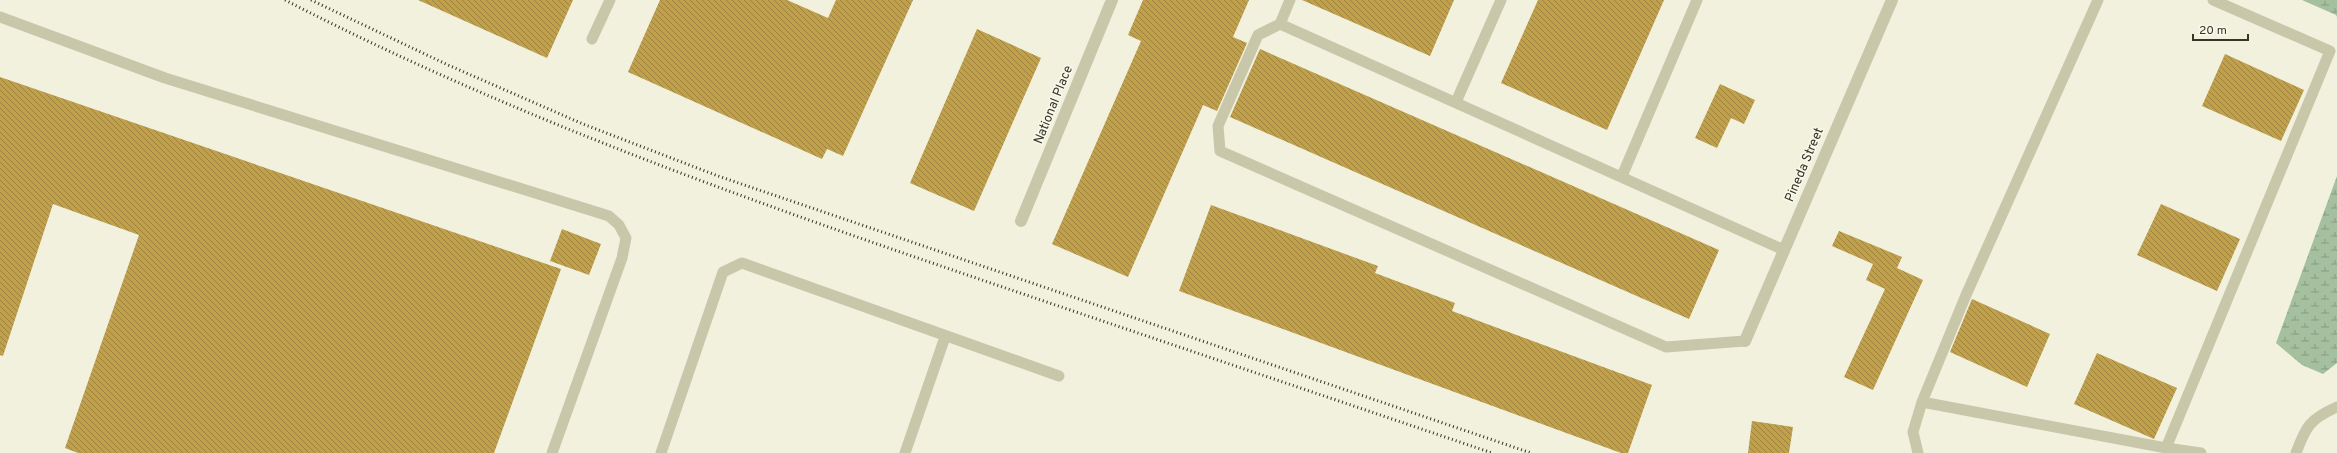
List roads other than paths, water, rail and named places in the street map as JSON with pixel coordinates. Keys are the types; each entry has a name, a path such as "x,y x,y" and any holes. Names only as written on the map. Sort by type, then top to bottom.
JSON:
{"street":[{"name":"Pineda Street","path":"1745,341 1892,0"},
{"name":"National Place","path":"1021,221 1108,1"}],"lane":[{"path":"592,39 610,0"},
{"path":"1290,0 1280,24 1258,35 1218,126 1220,151 1666,347 1745,341"},
{"path":"1456,102 1501,0"},
{"path":"1622,176 1697,0"},
{"path":"1918,453 1913,432 1922,402 1966,295 2098,0"},
{"path":"2166,448 2330,52 2213,0"},
{"path":"0,17 165,78 609,216 619,225 626,238 622,258 552,453"},
{"path":"1280,24 1622,176 1784,250"},
{"path":"661,453 723,272 742,263 945,337 1058,376"},
{"path":"905,453 945,337"},
{"path":"1922,402 2166,448 2201,453"},
{"path":"2296,453 2303,435 2317,416 2337,408"}],"railway":[{"path":"285,0 369,42 455,81 628,153 893,249 1492,453"},
{"path":"311,0 448,65 583,124 718,176 1531,453"}]}
